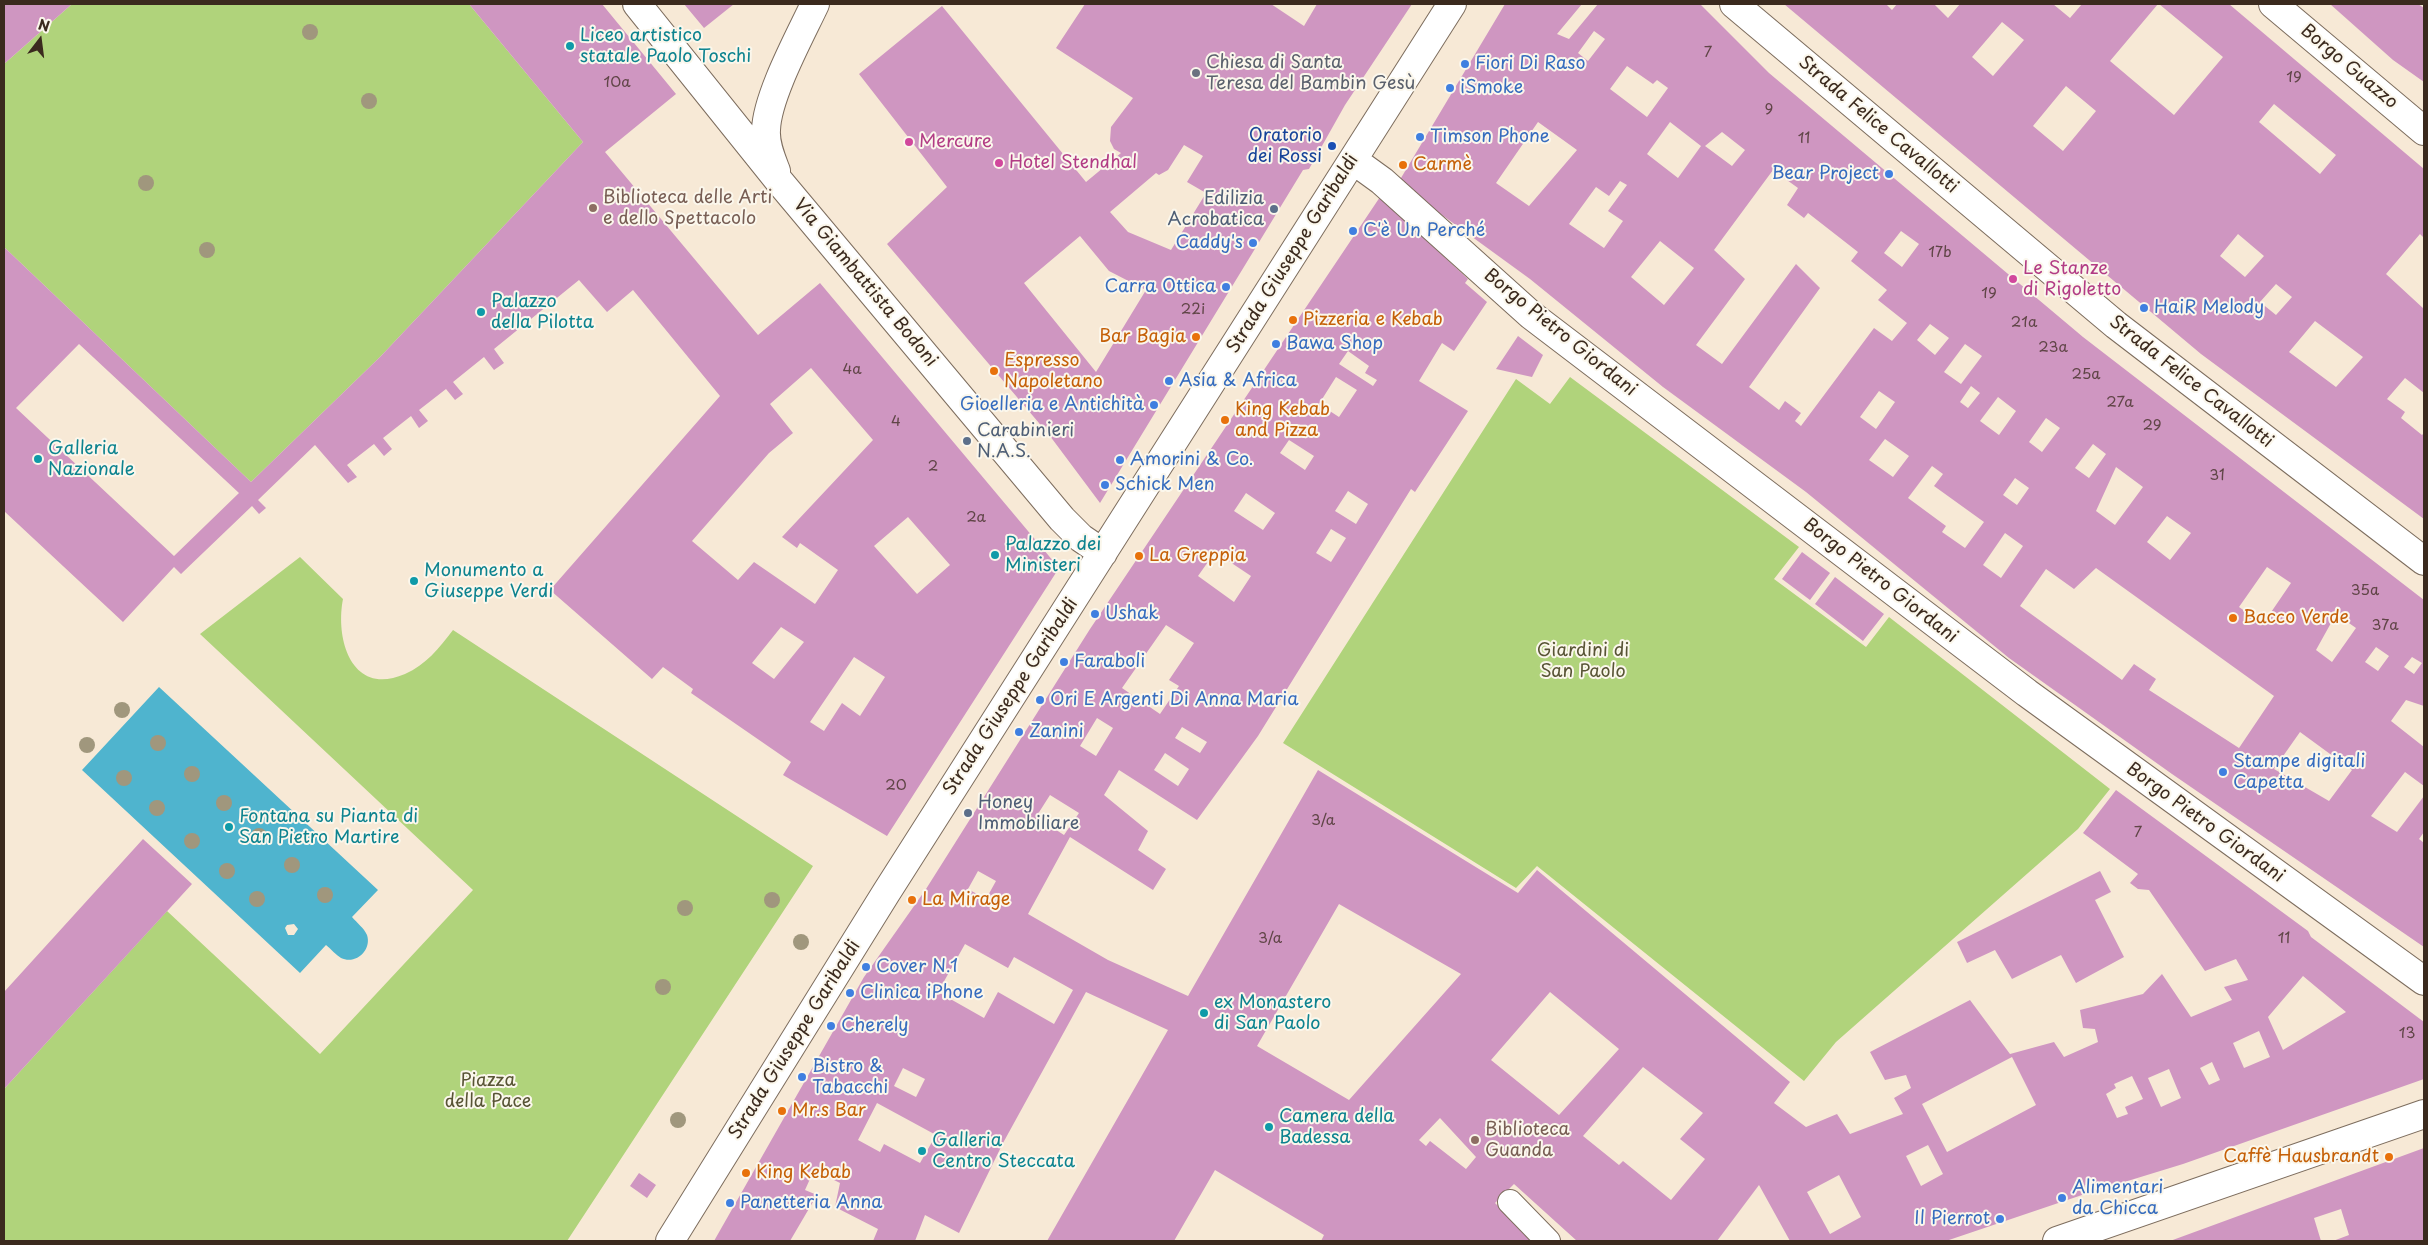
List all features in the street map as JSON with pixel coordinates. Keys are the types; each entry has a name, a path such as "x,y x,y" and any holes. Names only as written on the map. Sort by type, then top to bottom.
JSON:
{"street":[{"name":"Via Giambattista Bodoni","path":"637,4 779,181 1062,519 1081,538 1103,553"},
{"path":"779,181 768,149 766,130 772,103 788,60 815,4"},
{"name":"Strada Giuseppe Garibaldi","path":"670,1241 886,893 1452,4"},
{"name":"Strada Felice Cavallotti","path":"1734,4 2116,325 2424,560"},
{"name":"Borgo Guazzo","path":"2274,4 2424,131"},
{"name":"Borgo Pietro Giordani","path":"1353,160 1382,181 1532,315 2027,693 2424,981"},
{"path":"2057,1241 2424,1114"}],"lane":[{"path":"1510,1202 1548,1241"}],"green space":[{"path":"72,4 469,4 583,142 381,356 251,482 4,247 4,64"},
{"name":"Giardini di San Paolo","path":"1570,377 1799,547 1774,579 1866,647 1889,617 2110,789 2078,829 1836,1042 1804,1081 1537,866 1516,888 1283,743 1516,379 1550,404"},
{"name":"Piazza della Pace","path":"300,557 343,599 341,615 345,647 351,660 360,671 372,678 387,679 405,674 426,661 453,630 813,866 567,1241 4,1241 4,1089 167,911 320,1054 473,890 200,634"}],"water":[{"path":"159,687 378,890 352,917 367,935 368,941 365,951 357,958 347,960 339,957 326,945 300,973 82,770","holes":["160,737 164,742 161,748 154,748 153,738","195,768 198,777 188,779 186,772 188,769","126,772 130,777 127,783 120,783 118,776 120,773","222,796 226,797 230,802 227,808 218,805 219,798","159,802 163,811 153,812 151,806 153,803","261,829 265,831 265,838 256,840 253,833 255,830","191,834 197,836 198,843 189,845 186,838","290,858 294,858 298,864 291,871 285,864","228,865 232,868 232,874 230,877 223,876 222,866","324,889 330,892 331,895 328,901 321,900 319,894","259,893 263,901 256,904 251,901 253,894","294,924 298,929 294,935 288,935 285,928 287,925"]}],"building":[{"path":"4,4 72,4 4,64"},
{"path":"469,4 602,4 676,94 605,152 758,335 820,283 1059,568 887,836 783,775 791,762 691,693 693,689 663,667 652,679 550,590 720,396 633,290 607,312 579,280 494,349 504,363 494,370 484,357 453,382 463,394 455,400 446,389 419,410 428,421 419,428 411,416 383,438 392,449 384,456 374,444 347,465 357,477 348,483 315,445 258,500 266,508 259,514 252,506 181,574 174,567 123,622 4,511 4,247 251,482 381,356 583,142","holes":["79,344 239,493 174,556 16,408","811,368 873,440 782,537 797,548 800,543 838,570 815,604 754,562 738,580 692,541 769,453 793,433 770,404","908,517 950,565 917,594 874,546","781,627 804,642 774,679 752,663","854,657 885,677 860,716 842,703 824,731 810,722"]},
{"path":"684,4 734,4 704,28"},
{"path":"1085,4 1271,4 1304,26 1317,4 1412,4 1345,105 1309,169 1303,170 1100,503 1050,436 887,244 947,187 859,74 942,6 1086,182 1121,153 1114,149 1110,141 1111,127 1133,98 1056,48","holes":["1184,145 1203,156 1187,182 1206,193 1171,250 1128,232 1110,212 1156,173 1159,175 1168,170","1080,236 1109,271 1146,290 1096,372 1024,283"]},
{"path":"1505,4 1582,4 1557,34 1569,39 1598,4 1700,4 1769,73 2083,337 2424,600 2424,706 2406,700 2391,721 2424,747 2424,786 2405,772 2371,816 2397,832 2424,796 2424,832 2419,839 2424,843 2424,947 2172,774 2009,658 1806,492 1663,387 1530,279 1398,183","holes":["1594,31 1605,39 1588,61 1578,53","1627,66 1653,84 1657,80 1668,88 1647,117 1610,89","1538,122 1577,150 1529,206 1496,183","1670,122 1701,146 1678,178 1647,154","1722,132 1745,150 1732,166 1705,146","1773,170 1798,188 1787,205 1804,218 1808,213 1858,252 1851,261 1887,290 1878,300 1907,323 1892,341 1874,328 1801,426 1795,421 1801,413 1785,401 1779,410 1749,387 1820,288 1796,264 1722,364 1696,345 1745,279 1714,250","1620,181 1627,185 1608,211 1623,221 1604,248 1569,224 1596,187 1609,196","1901,231 1919,244 1902,267 1884,253","1660,241 1694,268 1664,305 1631,277","1930,324 1949,338 1935,355 1917,340","1965,344 1982,356 1961,384 1944,372","1971,386 1980,393 1968,408 1960,402","1879,391 1895,402 1876,429 1860,417","1998,397 2016,411 1999,435 1980,421","2046,418 2060,428 2042,452 2029,442","1885,439 1909,456 1893,477 1869,460","2093,444 2106,454 2089,478 2075,468","1932,466 1943,474 1934,486 1984,522 1965,548 1942,532 1946,526 1908,498","2116,467 2143,487 2115,525 2096,511","2015,478 2029,488 2017,505 2003,495","2167,516 2191,533 2170,560 2147,542","2005,533 2023,546 2001,578 1983,565","2267,567 2291,583 2263,624 2239,607","2096,568 2274,696 2239,748 2149,690 2156,679 2134,664 2122,680 2020,606 2046,569 2074,589","2336,614 2356,628 2332,662 2316,650","2376,647 2389,656 2378,671 2365,662","2412,657 2422,663 2414,674 2404,667","2300,732 2352,770 2329,801 2274,769"]},
{"path":"1784,4 1886,4 1892,10 1897,4 1934,4 1948,18 1960,4 2053,4 2070,18 2082,4 2158,4 2110,61 2174,115 2223,57 2159,4 2229,4 2424,169 2424,238 2420,234 2386,274 2424,309 2424,393 2405,378 2387,399 2405,412 2401,418 2422,435 2424,433 2424,519 2201,354","holes":["2002,22 2024,40 1993,76 1972,57","2066,86 2096,111 2063,151 2033,126","2274,104 2336,155 2320,174 2259,122","2238,234 2264,256 2245,277 2220,256","2276,284 2292,297 2276,315 2260,302","2315,321 2363,357 2336,387 2289,352"]},
{"path":"2330,4 2418,4 2424,8 2424,82 2393,60"},
{"path":"1380,197 1468,279 1465,283 1487,302 1454,351 1442,343 1419,381 1468,411 1415,492 1411,489 1258,736 1197,820 1119,770 1104,795 1148,831 1138,850 1166,869 1153,890 1070,837 1028,914 1108,960 1188,996 1318,770 1518,893 1537,870 1790,1082 1774,1103 1806,1127 1837,1114 1850,1134 1903,1114 1894,1098 1911,1088 1906,1075 1885,1080 1870,1052 1970,1000 2010,1054 2054,1042 2064,1057 2098,1042 2095,1029 2083,1028 2080,1010 2143,994 2162,974 2191,1017 2232,1000 2224,987 2248,980 2236,959 2205,971 2149,890 2138,889 2130,883 2138,874 2083,833 2116,790 2308,931 2311,937 2424,1022 2424,1079 2183,1164 2082,1195 1946,1241 1790,1241 1759,1185 1717,1241 1577,1241 1514,1184 1495,1203 1533,1241 1321,1241 1324,1235 1215,1170 1174,1241 1047,1241 1168,1030 1086,992 1003,1143 959,1233 925,1215 915,1241 873,1241 878,1229 835,1207 840,1183 814,1170 805,1190 817,1195 790,1241 714,1241 864,977 926,889 1090,629","holes":["1348,351 1369,366 1365,373 1377,380 1373,386 1339,364","1336,377 1357,390 1339,417 1319,404","1289,440 1314,456 1305,470 1280,453","1348,491 1368,504 1356,524 1335,511","1246,493 1275,513 1263,530 1234,511","1331,529 1346,538 1331,562 1316,553","1215,552 1251,576 1234,602 1198,576","1166,625 1194,643 1169,680 1179,686 1160,714 1122,688","1097,718 1113,728 1096,756 1080,746","1182,727 1207,742 1200,753 1175,738","1165,753 1189,769 1178,786 1154,770","1050,795 1079,813 1064,835 1036,817","978,871 996,881 986,899 968,889","1339,904 1461,974 1349,1100 1257,1046","965,944 1008,968 1014,957 1073,990 1054,1024 998,992 984,1018 938,992","2303,976 2346,1012 2283,1050 2268,1017","1550,992 1619,1049 1559,1115 1491,1060","2259,1031 2270,1057 2244,1068 2233,1043","2012,1057 2036,1105 1947,1152 1922,1104","2212,1062 2220,1080 2209,1085 2200,1068","1643,1067 1703,1113 1680,1139 1705,1159 1671,1200 1623,1161 1619,1165 1583,1136","903,1068 925,1079 916,1097 894,1086","2169,1069 2181,1098 2161,1107 2148,1078","2132,1076 2143,1099 2125,1107 2128,1114 2117,1118 2106,1094 2116,1088 2114,1084","877,1103 936,1135 920,1163 884,1144 880,1152 858,1140","1440,1118 1476,1157 1466,1169 1430,1141 1426,1146 1419,1140","1928,1145 1943,1174 1921,1186 1906,1156","1839,1175 1861,1217 1830,1234 1807,1192"]},
{"path":"1518,336 1543,355 1532,377 1496,369"},
{"path":"1802,552 1830,573 1810,600 1782,579"},
{"path":"1835,577 1884,614 1863,641 1815,604"},
{"path":"143,839 192,884 4,1089 4,992"},
{"path":"2100,871 2111,892 2095,900 2124,957 2076,983 2061,955 2012,979 1995,950 1967,963 1957,942"},
{"path":"2424,1148 2424,1241 2333,1241 2349,1235 2341,1209 2314,1218 2321,1241 2170,1241"},
{"path":"639,1173 656,1185 647,1198 630,1186"}],"place":[{"name":"Liceo artistico statale Paolo Toschi","path":"570,46"},
{"name":"Fiori Di Raso","path":"1465,64"},
{"name":"Chiesa di Santa Teresa del Bambin Gesù","path":"1196,73"},
{"name":"iSmoke","path":"1450,88"},
{"name":"Timson Phone","path":"1420,137"},
{"name":"Mercure","path":"909,142"},
{"name":"Oratorio dei Rossi","path":"1332,146"},
{"name":"Hotel Stendhal","path":"999,163"},
{"name":"Carmè","path":"1403,165"},
{"name":"Bear Project","path":"1889,174"},
{"name":"Biblioteca delle Arti e dello Spettacolo","path":"593,208"},
{"name":"Edilizia Acrobatica","path":"1274,209"},
{"name":"C'è Un Perché","path":"1353,231"},
{"name":"Caddy's","path":"1253,243"},
{"name":"Le Stanze di Rigoletto","path":"2013,279"},
{"name":"Carra Ottica","path":"1226,287"},
{"name":"HaiR Melody","path":"2144,308"},
{"name":"Palazzo della Pilotta","path":"481,312"},
{"name":"Pizzeria e Kebab","path":"1293,320"},
{"name":"Bar Bagia","path":"1196,337"},
{"name":"Bawa Shop","path":"1276,344"},
{"name":"Espresso Napoletano","path":"994,371"},
{"name":"Asia & Africa","path":"1169,381"},
{"name":"Gioelleria e Antichità","path":"1154,405"},
{"name":"King Kebab and Pizza","path":"1225,420"},
{"name":"Carabinieri N.A.S.","path":"967,441"},
{"name":"Galleria Nazionale","path":"38,459"},
{"name":"Amorini & Co.","path":"1120,460"},
{"name":"Schick Men","path":"1105,485"},
{"name":"Palazzo dei Ministeri","path":"995,555"},
{"name":"La Greppia","path":"1139,556"},
{"name":"Monumento a Giuseppe Verdi","path":"414,581"},
{"name":"Ushak","path":"1095,614"},
{"name":"Bacco Verde","path":"2233,618"},
{"name":"Faraboli","path":"1064,662"},
{"name":"Ori E Argenti Di Anna Maria","path":"1040,700"},
{"name":"Zanini","path":"1019,732"},
{"name":"Stampe digitali Capetta","path":"2223,772"},
{"name":"Honey Immobiliare","path":"968,813"},
{"name":"Fontana su Pianta di San Pietro Martire","path":"229,827"},
{"name":"La Mirage","path":"912,900"},
{"name":"Cover N.1","path":"866,967"},
{"name":"Clinica iPhone","path":"850,993"},
{"name":"ex Monastero di San Paolo","path":"1204,1013"},
{"name":"Cherely","path":"831,1026"},
{"name":"Bistro & Tabacchi","path":"802,1077"},
{"name":"Mr.s Bar","path":"782,1111"},
{"name":"Camera della Badessa","path":"1269,1127"},
{"name":"Biblioteca Guanda","path":"1475,1140"},
{"name":"Galleria Centro Steccata","path":"922,1151"},
{"name":"Caffè Hausbrandt","path":"2389,1157"},
{"name":"King Kebab","path":"746,1173"},
{"name":"Alimentari da Chicca","path":"2062,1198"},
{"name":"Panetteria Anna","path":"730,1203"},
{"name":"Il Pierrot","path":"2000,1219"}]}
